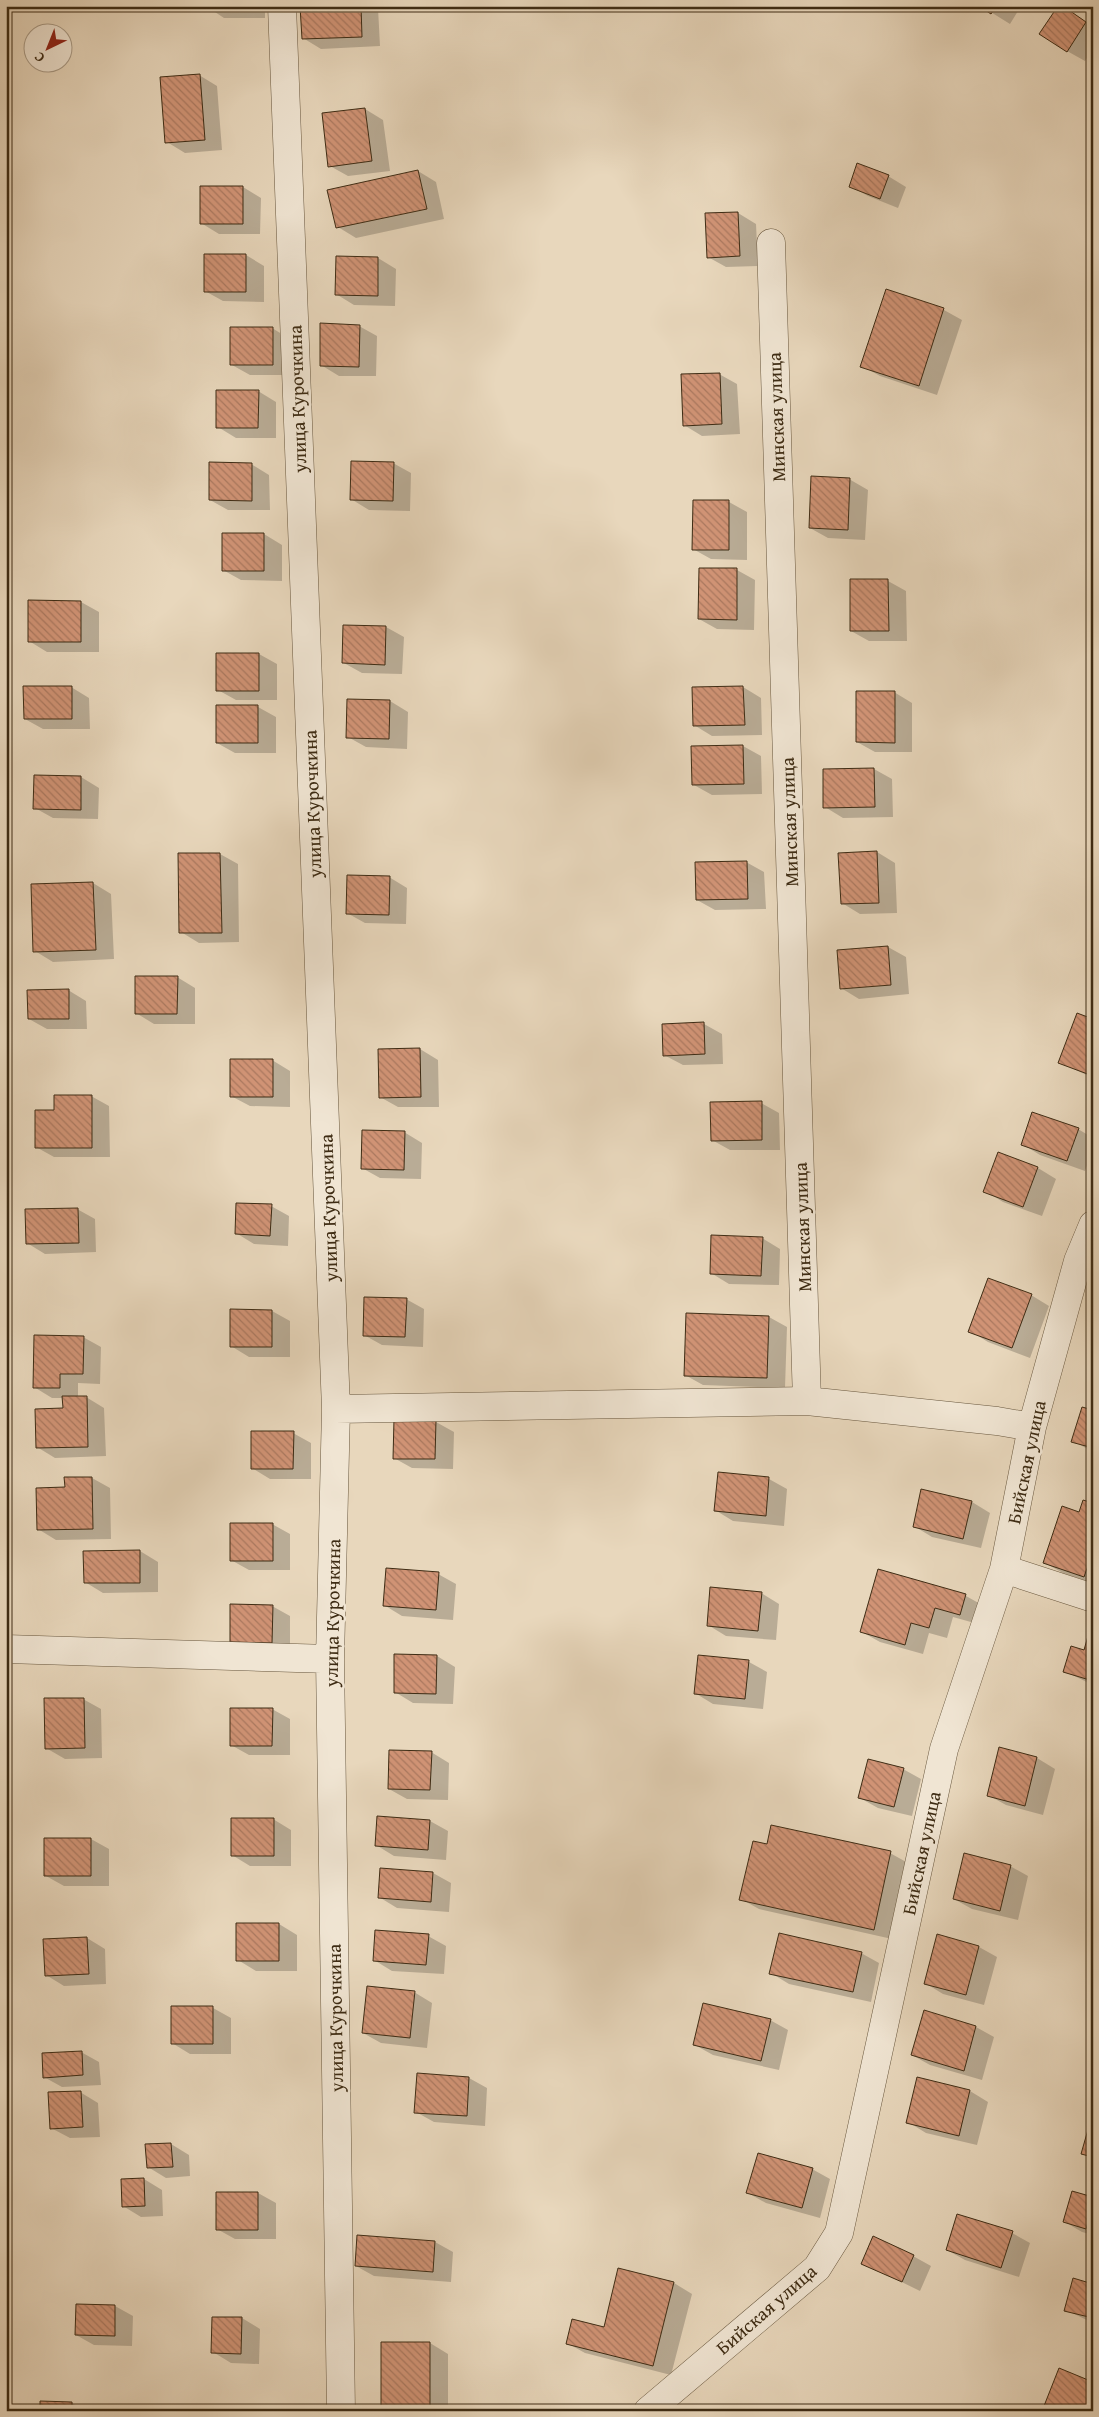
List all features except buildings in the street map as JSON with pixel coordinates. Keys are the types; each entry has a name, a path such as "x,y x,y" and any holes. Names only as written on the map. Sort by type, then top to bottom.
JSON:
{"street":[{"name":"улица Курочкина","path":"282,6 336,1409 330,1659 341,2411"},
{"name":"Минская улица","path":"771,243 807,1401"},
{"name":"Бийская улица","path":"648,2411 817,2268 839,2233 944,1749 1004,1570 1032,1427 1078,1261 1093,1225"},
{"path":"336,1409 807,1401 997,1421 1032,1427"},
{"path":"1004,1570 1093,1598"},
{"path":"6,1649 330,1659"}]}
